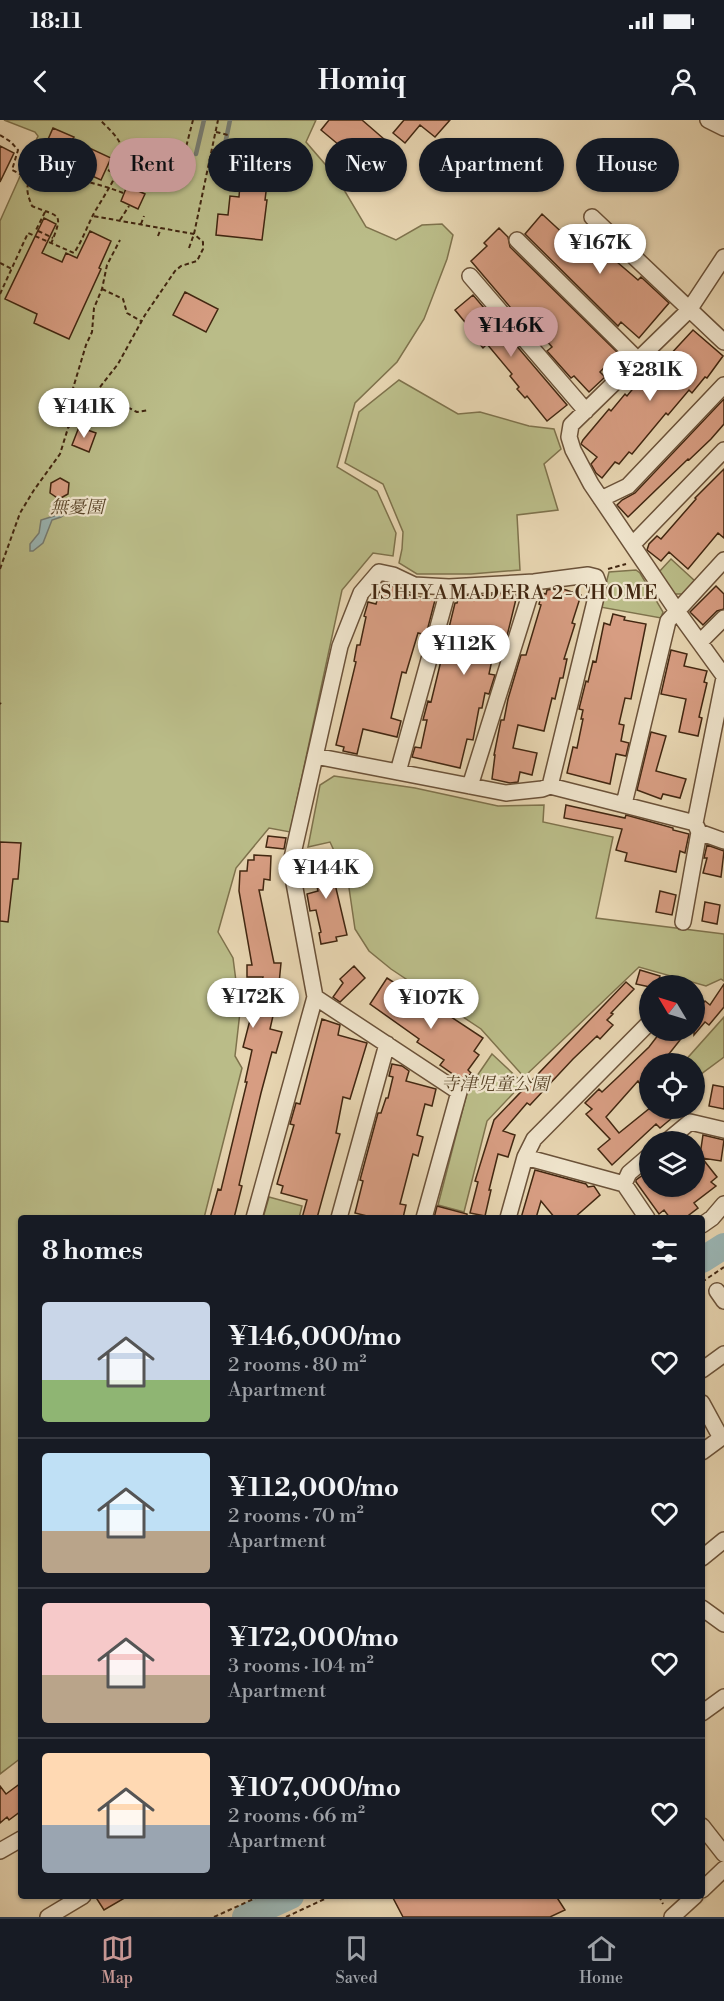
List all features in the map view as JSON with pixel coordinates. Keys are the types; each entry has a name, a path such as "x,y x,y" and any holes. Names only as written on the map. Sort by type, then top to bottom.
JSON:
{"street":[{"path":"708,120 724,128"},
{"path":"592,217 724,342"},
{"path":"517,240 639,361"},
{"path":"683,922 697,827 724,677 601,499 573,450 569,437 571,425 689,310 724,257"},
{"path":"470,276 586,411"},
{"path":"601,499 628,486 724,385"},
{"path":"633,544 724,450"},
{"path":"624,804 668,621 724,560"},
{"path":"255,1215 315,997 292,872 292,858 340,646 361,593 379,572 393,574 414,585 449,587 596,577 599,585 550,786"},
{"path":"470,786 534,582"},
{"path":"398,772 449,587"},
{"path":"700,642 724,618"},
{"path":"315,756 506,793 550,786 624,804 697,827 724,841"},
{"path":"315,997 459,1092 425,1215"},
{"path":"509,1215 525,1157 534,1139 639,1033"},
{"path":"340,1215 387,1044"},
{"path":"679,1131 690,1122 724,1130"},
{"path":"525,1157 624,1184 645,1215"},
{"path":"624,1184 628,1173 639,1164"},
{"path":"705,1223 724,1204"},
{"path":"705,1369 724,1354"},
{"path":"705,1409 721,1438 705,1450"},
{"path":"705,1556 724,1540"},
{"path":"705,1610 724,1624"},
{"path":"705,1711 724,1697"},
{"path":"705,1830 724,1854"},
{"path":"0,1851 18,1841"},
{"path":"705,1888 722,1876"},
{"path":"58,1915 79,1899"},
{"path":"672,1917 692,1899"}],"path":[{"path":"100,120 116,138"},
{"path":"188,138 193,120"},
{"path":"189,248 218,120"},
{"path":"215,132 227,134"},
{"path":"0,135 18,150 12,170"},
{"path":"8,168 18,173"},
{"path":"97,186 108,187 123,194"},
{"path":"0,294 28,234 74,253 108,187"},
{"path":"26,192 32,206 53,213 58,218 60,224 51,244"},
{"path":"120,220 129,206"},
{"path":"45,212 36,230 53,238"},
{"path":"68,428 118,364 141,321 175,271 181,266 197,261 203,249 203,242 194,234 93,216"},
{"path":"141,224 144,216"},
{"path":"158,236 161,228"},
{"path":"0,569 20,513 60,454 68,428 68,405 92,332 94,308 102,289 107,266 120,240"},
{"path":"0,263 12,269"},
{"path":"102,289 123,299 127,313 141,321"},
{"path":"85,406 99,412 123,405 137,412 149,410"},
{"path":"596,577 608,569 642,559"},
{"path":"705,1280 724,1267"},
{"path":"214,1917 253,1899"},
{"path":"286,1917 325,1899"}],"green space":[{"name":"無憂園","path":"4,120 316,120 308,138 208,138 208,192 313,192 313,150 325,164 325,192 345,192 366,227 396,240 422,225 442,224 453,235 447,259 424,319 397,362 355,403 337,467 377,491 396,533 393,556 373,553 342,590 290,832 269,828 236,868 218,932 233,958 240,1012 235,1056 242,1068 205,1215 18,1215 18,1760 0,1774 0,221 18,181 18,192 97,192 97,138 37,138 35,132"},
{"path":"399,380 458,414 480,412 529,426 554,429 561,449 544,464 558,510 517,515 520,570 471,574 417,574 399,563 403,532 383,484 345,463 359,412"},
{"path":"671,559 695,581 682,594 674,594 658,573"},
{"path":"636,570 663,612 661,618 600,607 609,572"},
{"path":"334,776 415,788 498,806 544,805 543,822 613,837 596,918 724,934 724,981 721,979 706,986 705,975 667,975 639,967 524,1077 481,1029 391,969 369,951 355,929 348,881 330,842 308,847 320,785"},
{"path":"724,1017 724,1057 705,1071 705,1053 692,1053"},
{"name":"寺津児童公園","path":"492,1054 523,1083 487,1121 464,1212 438,1205 468,1089"},
{"path":"269,1197 302,1206 300,1215 264,1215"}],"water":[{"path":"69,503 74,503 74,507 61,517 52,520 43,543 30,551 30,544 39,533 41,520 54,516"}],"building":[{"path":"329,120 362,120 383,138 331,138 321,130"},
{"path":"404,120 450,120 435,137 420,125 407,141 407,138 399,138 393,133"},
{"path":"53,128 74,137 73,138 49,138"},
{"path":"0,146 14,153 0,182"},
{"path":"97,152 109,157 101,180 97,178"},
{"path":"125,192 145,194 138,209 121,201"},
{"path":"239,192 266,192 262,240 216,235 218,214 228,215 230,196 239,197"},
{"path":"542,214 568,238 576,230 580,233 587,226 621,258 617,262 638,280 641,277 669,303 639,338 621,322 618,326 525,234"},
{"path":"44,218 56,224 42,253 62,262 66,253 77,258 90,231 111,241 99,268 101,269 69,339 34,323 37,314 5,299"},
{"path":"499,228 508,237 510,247 618,353 600,372 605,377 589,392 574,376 571,378 547,351 552,347 537,330 533,334 471,261 487,246 484,243"},
{"path":"185,292 218,309 206,332 173,315"},
{"path":"473,295 567,405 547,421 527,396 525,398 517,389 519,387 510,376 512,374 487,344 483,348 455,310"},
{"path":"693,330 723,356 707,378 705,377 692,393 689,390 668,415 666,413 632,454 629,452 619,464 615,462 602,478 591,464 597,457 581,444 583,440 609,409 611,411 625,394 627,396 650,368 655,371"},
{"path":"724,399 724,424 628,517 617,505 635,493"},
{"path":"79,427 96,433 89,452 72,445"},
{"path":"724,469 724,538 718,533 688,569 669,552 661,561 647,550 649,544 657,536 661,539 695,498"},
{"path":"60,478 69,483 68,494 59,499 50,493 51,483"},
{"path":"382,583 401,589 400,593 435,600 426,635 418,633 406,673 402,672 391,718 401,721 397,737 363,729 357,754 343,751 344,747 336,745 356,662 354,661 357,645 360,645 366,617 364,616 368,602 376,604"},
{"path":"716,586 724,594 724,609 717,611 703,625 690,612"},
{"path":"560,588 581,595 564,659 567,659 563,678 560,678 555,699 552,698 544,731 518,725 513,748 537,753 532,775 520,772 518,782 510,783 492,779 501,720 504,720 521,655 526,655 541,605 539,604 542,593 546,594 547,590"},
{"path":"492,594 517,595 506,640 505,643 496,641 489,674 495,675 489,694 485,693 482,708 479,708 473,740 467,739 460,768 412,757 415,747 421,748 427,720 423,720 428,701 431,702 455,603 459,596 492,597"},
{"path":"613,614 625,617 624,620 646,624 631,699 625,698 619,724 624,725 621,741 629,743 626,756 616,754 610,784 567,773 573,747 577,748 583,719 581,719 583,710 579,709 586,681 588,682 593,661 596,662 604,623 610,625"},
{"path":"671,650 687,654 684,666 707,671 698,736 679,732 686,699 661,694"},
{"path":"651,732 666,736 656,771 686,779 680,798 663,794 661,799 637,790"},
{"path":"566,805 625,818 626,815 689,834 685,853 680,851 676,872 625,861 627,853 616,850 622,829 564,818"},
{"path":"268,836 286,838 284,849 266,847"},
{"path":"0,842 21,843 18,879 13,879 8,922 0,921"},
{"path":"707,845 724,851 721,877 703,873 707,858 704,858"},
{"path":"327,850 347,935 336,937 337,941 321,944 316,910 310,911 307,894 318,891 310,854"},
{"path":"254,855 271,856 270,880 264,879 263,890 259,890 274,963 281,963 278,994 270,1029 282,1032 276,1053 272,1052 261,1093 239,1185 242,1186 235,1215 211,1215 218,1189 221,1190 247,1082 245,1082 252,1050 243,1047 263,977 247,977 247,965 252,965 239,891 240,871 247,871 248,860 254,860"},
{"path":"660,891 676,895 672,915 656,912"},
{"path":"705,902 720,905 717,924 702,921"},
{"path":"354,966 365,978 340,1002 333,997 343,983 340,979"},
{"path":"640,970 657,975 639,975 639,985 636,984"},
{"path":"387,978 401,987 397,993 433,1017 439,1009 483,1038 474,1051 479,1055 468,1070 471,1073 464,1082 440,1065 444,1060 417,1042 419,1039 370,1004"},
{"path":"626,982 634,989 611,1013 613,1014 607,1020 613,1025 600,1039 597,1036 573,1059 530,1105 527,1103 503,1131 515,1135 508,1157 498,1154 485,1215 470,1213 478,1182 475,1181 494,1120"},
{"path":"724,984 724,1007 709,1025 705,1022 705,1001 710,1005"},
{"path":"322,1019 340,1025 338,1035 367,1043 350,1099 343,1097 336,1133 340,1134 318,1215 303,1215 307,1200 281,1193 283,1186 277,1184 294,1125 290,1124 296,1103 300,1104"},
{"path":"654,1041 679,1041 670,1053 643,1053"},
{"path":"639,1057 639,1082 638,1081 606,1117 619,1133 639,1117 639,1119 671,1119 660,1128 656,1124 648,1131 639,1131 639,1140 612,1165 598,1149 610,1139 586,1114 592,1109 585,1103 599,1089 602,1092"},
{"path":"392,1064 402,1066 409,1071 406,1081 436,1089 432,1106 425,1104 417,1135 423,1137 418,1156 413,1154 400,1204 406,1205 404,1215 363,1215 355,1213 363,1181 360,1180 378,1113 381,1113 386,1098 388,1098 393,1077 389,1076"},
{"path":"713,1085 724,1087 724,1109 709,1106"},
{"path":"705,1135 724,1140 721,1161 705,1158"},
{"path":"705,1162 717,1177 711,1182 716,1186 705,1194"},
{"path":"535,1170 586,1184 588,1187 594,1186 600,1195 577,1215 553,1215 541,1201 537,1215 522,1215"},
{"path":"647,1197 702,1197 694,1203 698,1208 689,1215 668,1215 664,1210 659,1214"},
{"path":"437,1206 467,1214 467,1215 435,1215"},
{"path":"18,1785 18,1813 9,1820 7,1817 0,1823 0,1786 6,1794"},
{"path":"97,1899 123,1899 104,1910"},
{"path":"394,1899 558,1899 565,1910 550,1917 403,1917"}],"waterway":[{"path":"196,154 204,120"},
{"path":"226,138 230,120"},
{"path":"705,1258 724,1246"},
{"path":"245,1917 284,1899"}],"district":[{"name":"ISHIYAMADERA 2-CHOME","path":"515,593"}]}
